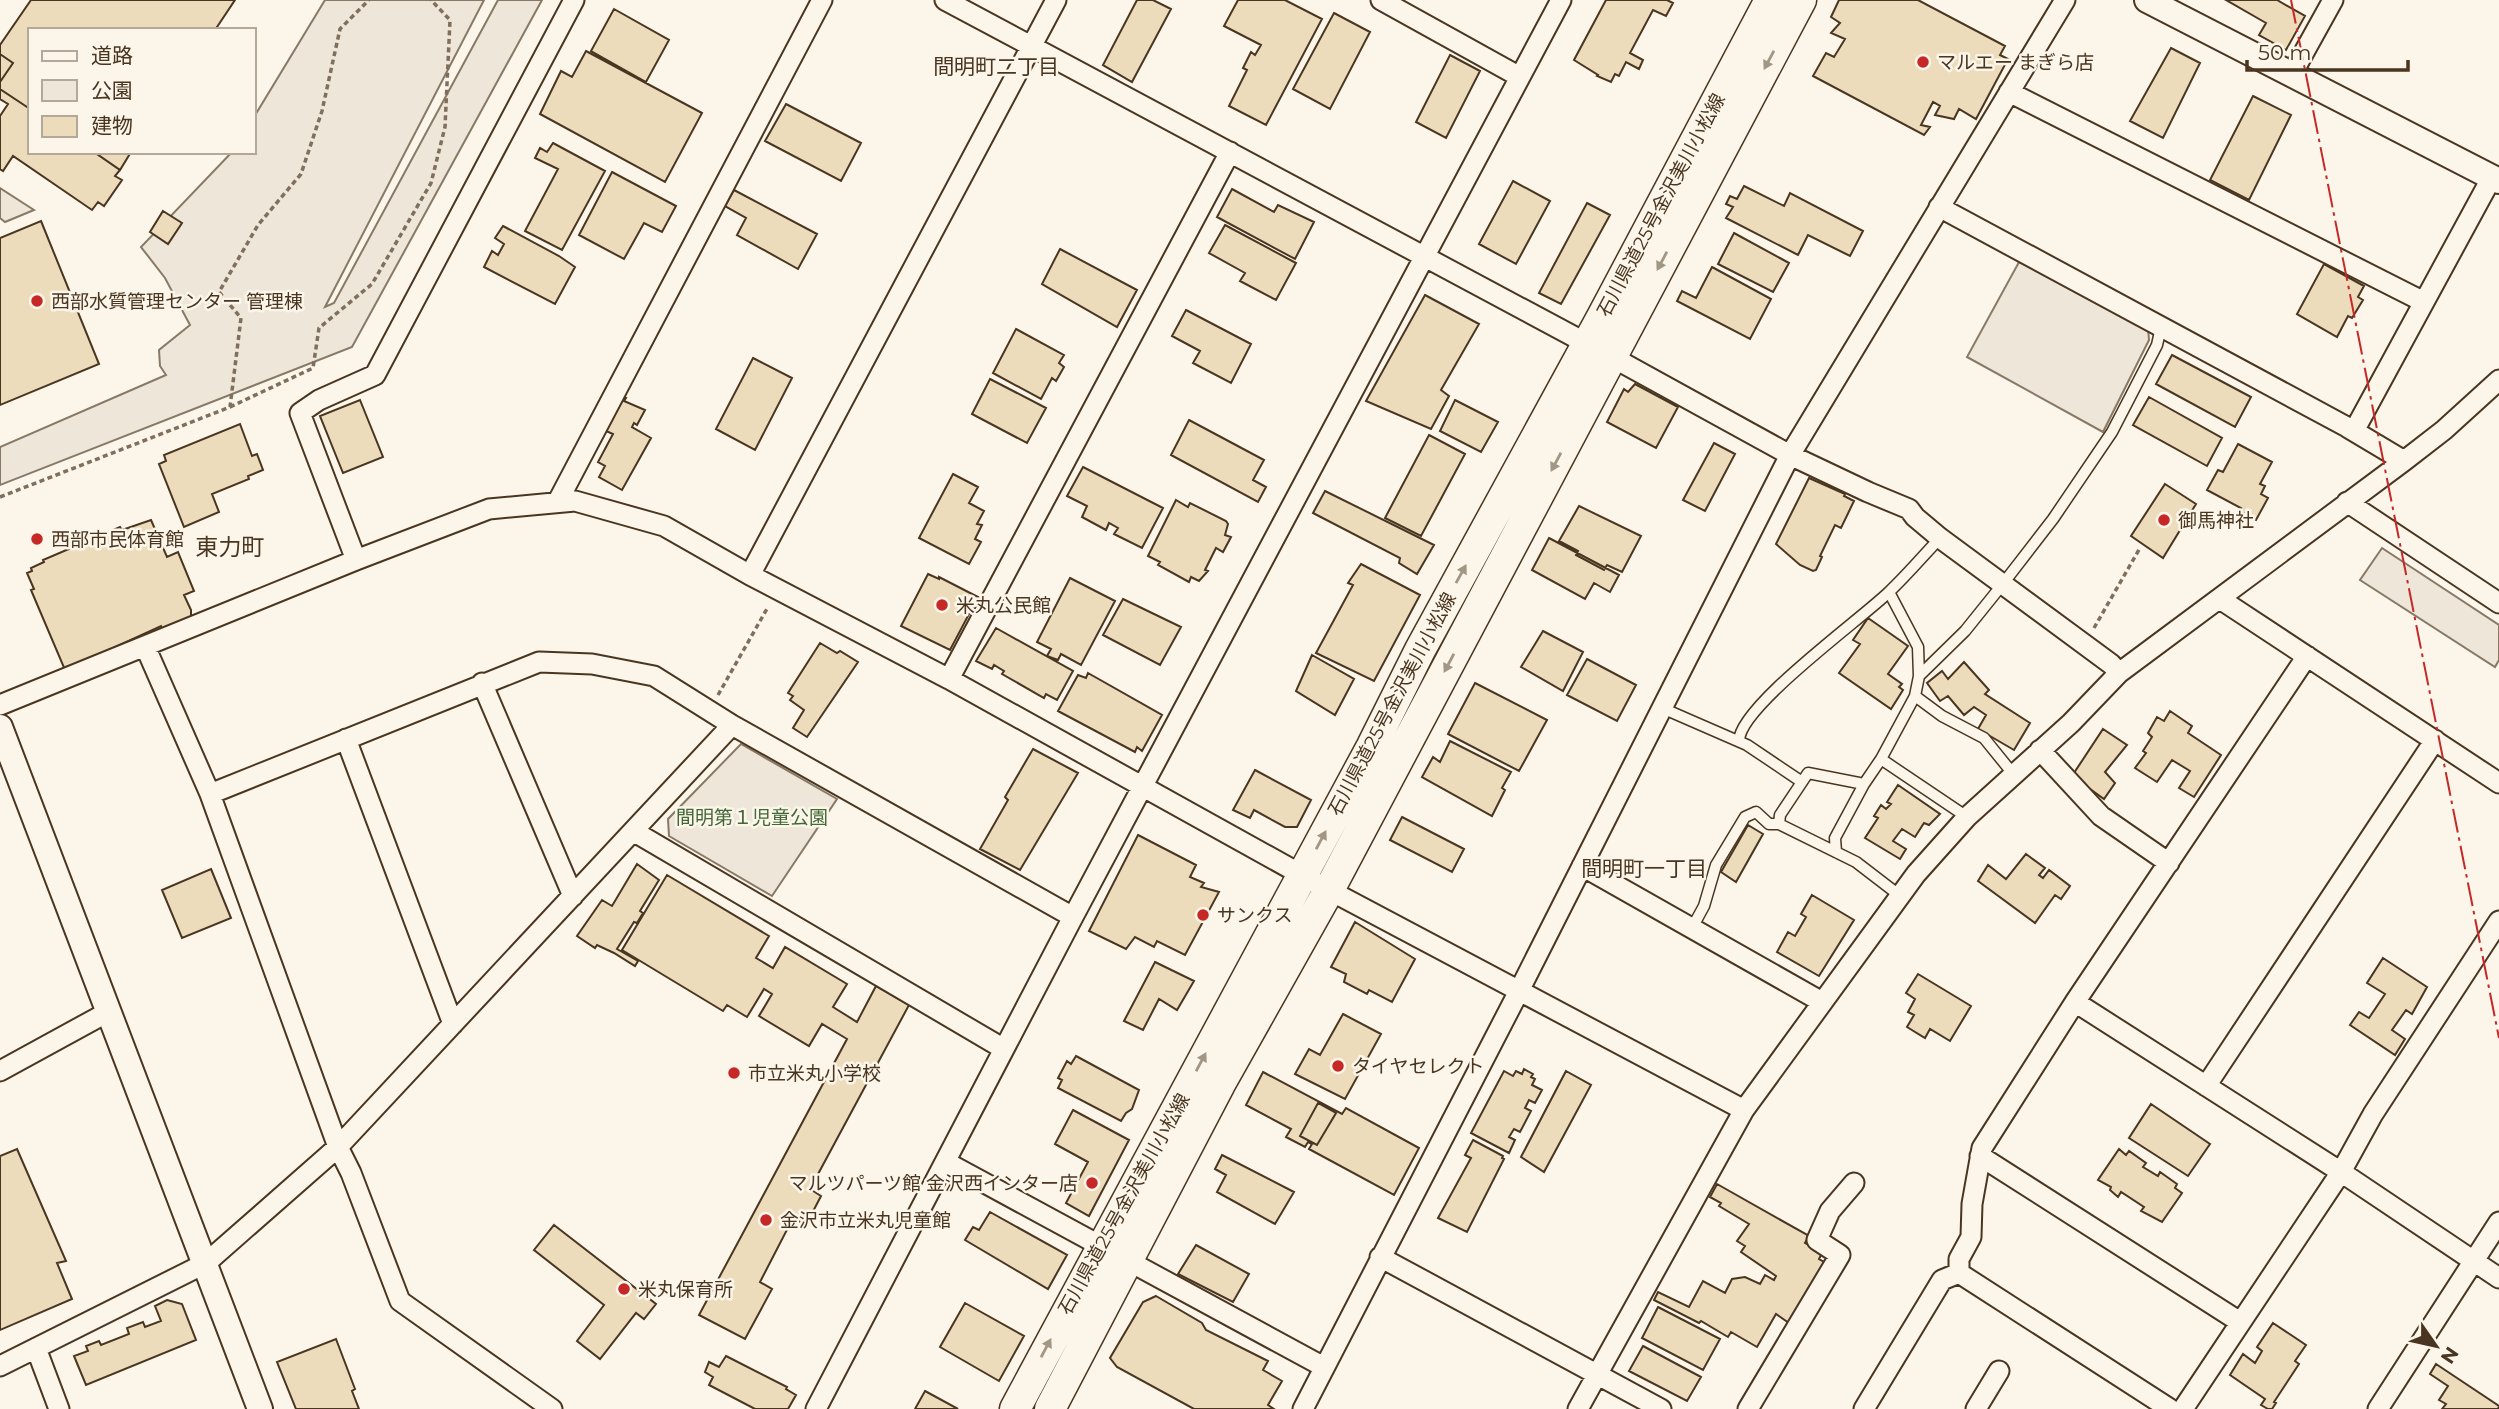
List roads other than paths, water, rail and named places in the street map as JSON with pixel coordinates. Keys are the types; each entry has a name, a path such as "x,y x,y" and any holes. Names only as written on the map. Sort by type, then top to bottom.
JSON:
{"main road":[{"name":"石川県道25号金沢美川小松線","path":"1050,1409 1220,1084 1329,890 1599,350 1770,0"},
{"name":"石川県道25号金沢美川小松線","path":"1015,1409 1372,746 1420,650 1599,350 1801,0"}],"street":[{"path":"356,560 300,413 319,401 375,375 574,0"},
{"path":"558,502 822,0"},
{"path":"945,0 1790,455 1909,509 1940,538 2111,664 2119,673"},
{"path":"750,575 1056,0"},
{"path":"1381,0 1520,77"},
{"path":"816,1409 1073,917 1561,0"},
{"path":"1303,1409 1519,991 1790,455 2065,0"},
{"path":"2147,0 2495,179 2354,431"},
{"path":"2292,74 2333,0"},
{"path":"2010,92 2424,302"},
{"path":"949,679 1230,152"},
{"path":"1939,207 2354,431 2404,461"},
{"path":"1578,1409 1744,1110 1899,895 1967,817 2119,673 2404,461 2444,430 2499,380"},
{"path":"0,705 356,560 489,509 575,501 664,526 777,590 949,679 1329,890 1744,1110"},
{"path":"2347,502 2493,599 2499,579"},
{"path":"2220,599 2499,783"},
{"path":"145,646 210,794 338,1147 351,1172 400,1301 552,1409"},
{"path":"1959,1273 1959,1259 1971,1237 1972,1204 1982,1148 2075,1002 2307,656"},
{"path":"210,794 539,662 592,664 654,676 732,725 1073,917"},
{"path":"482,683 573,896"},
{"path":"0,1366 206,1263 338,1147 732,725"},
{"path":"0,727 260,1409"},
{"path":"346,738 453,1024"},
{"path":"2206,1086 2435,740"},
{"path":"2040,750 2101,816 2169,863"},
{"path":"633,831 1004,1049"},
{"path":"1582,866 1822,1002"},
{"path":"2183,1409 2341,1172 2373,1114 2499,921"},
{"path":"2075,1002 2341,1172 2499,1278"},
{"path":"0,1071 108,1012"},
{"path":"1980,1157 2240,1322"},
{"path":"946,1162 1324,1367"},
{"path":"1748,1409 1840,1255 1817,1240 1830,1211 1854,1183"},
{"path":"2378,1409 2499,1222"},
{"path":"1380,1257 1661,1409"},
{"path":"1864,1409 1942,1280 1959,1273"},
{"path":"1959,1273 2170,1409"},
{"path":"36,1348 59,1409"},
{"path":"1976,1409 1999,1371"}],"lane":[{"path":"1919,676 1965,631 2053,519 2112,432 2157,345 2161,327"},
{"path":"1739,741 1739,733 1758,706 1889,592 1940,538"},
{"path":"1836,852 1835,838 1915,696 1919,676 1918,647 1889,592"},
{"path":"1915,696 1942,716 1983,737 2014,775"},
{"path":"1662,708 1739,741 1802,782"},
{"path":"1881,759 1967,817"},
{"path":"1779,824 1780,815 1808,773 1864,785"},
{"path":"1692,928 1704,906 1716,865 1745,817 1755,812 1769,824 1779,824 1856,862 1899,895"}],"place":[{"name":"マルエー まぎら店","path":"1923,62"},
{"name":"西部水質管理センター 管理棟","path":"37,301"},
{"name":"御馬神社","path":"2164,520"},
{"name":"西部市民体育館","path":"37,539"},
{"name":"米丸公民館","path":"942,605"},
{"name":"サンクス","path":"1203,915"},
{"name":"タイヤセレクト","path":"1338,1066"},
{"name":"市立米丸小学校","path":"734,1073"},
{"name":"マルツパーツ館 金沢西インター店","path":"1092,1183"},
{"name":"金沢市立米丸児童館","path":"766,1220"},
{"name":"米丸保育所","path":"624,1289"}],"district":[{"name":"間明町二丁目","path":"996,66"},
{"name":"東力町","path":"230,547"},
{"name":"間明町一丁目","path":"1644,868"}],"park label":[{"name":"間明第１児童公園","path":"752,817"}]}
